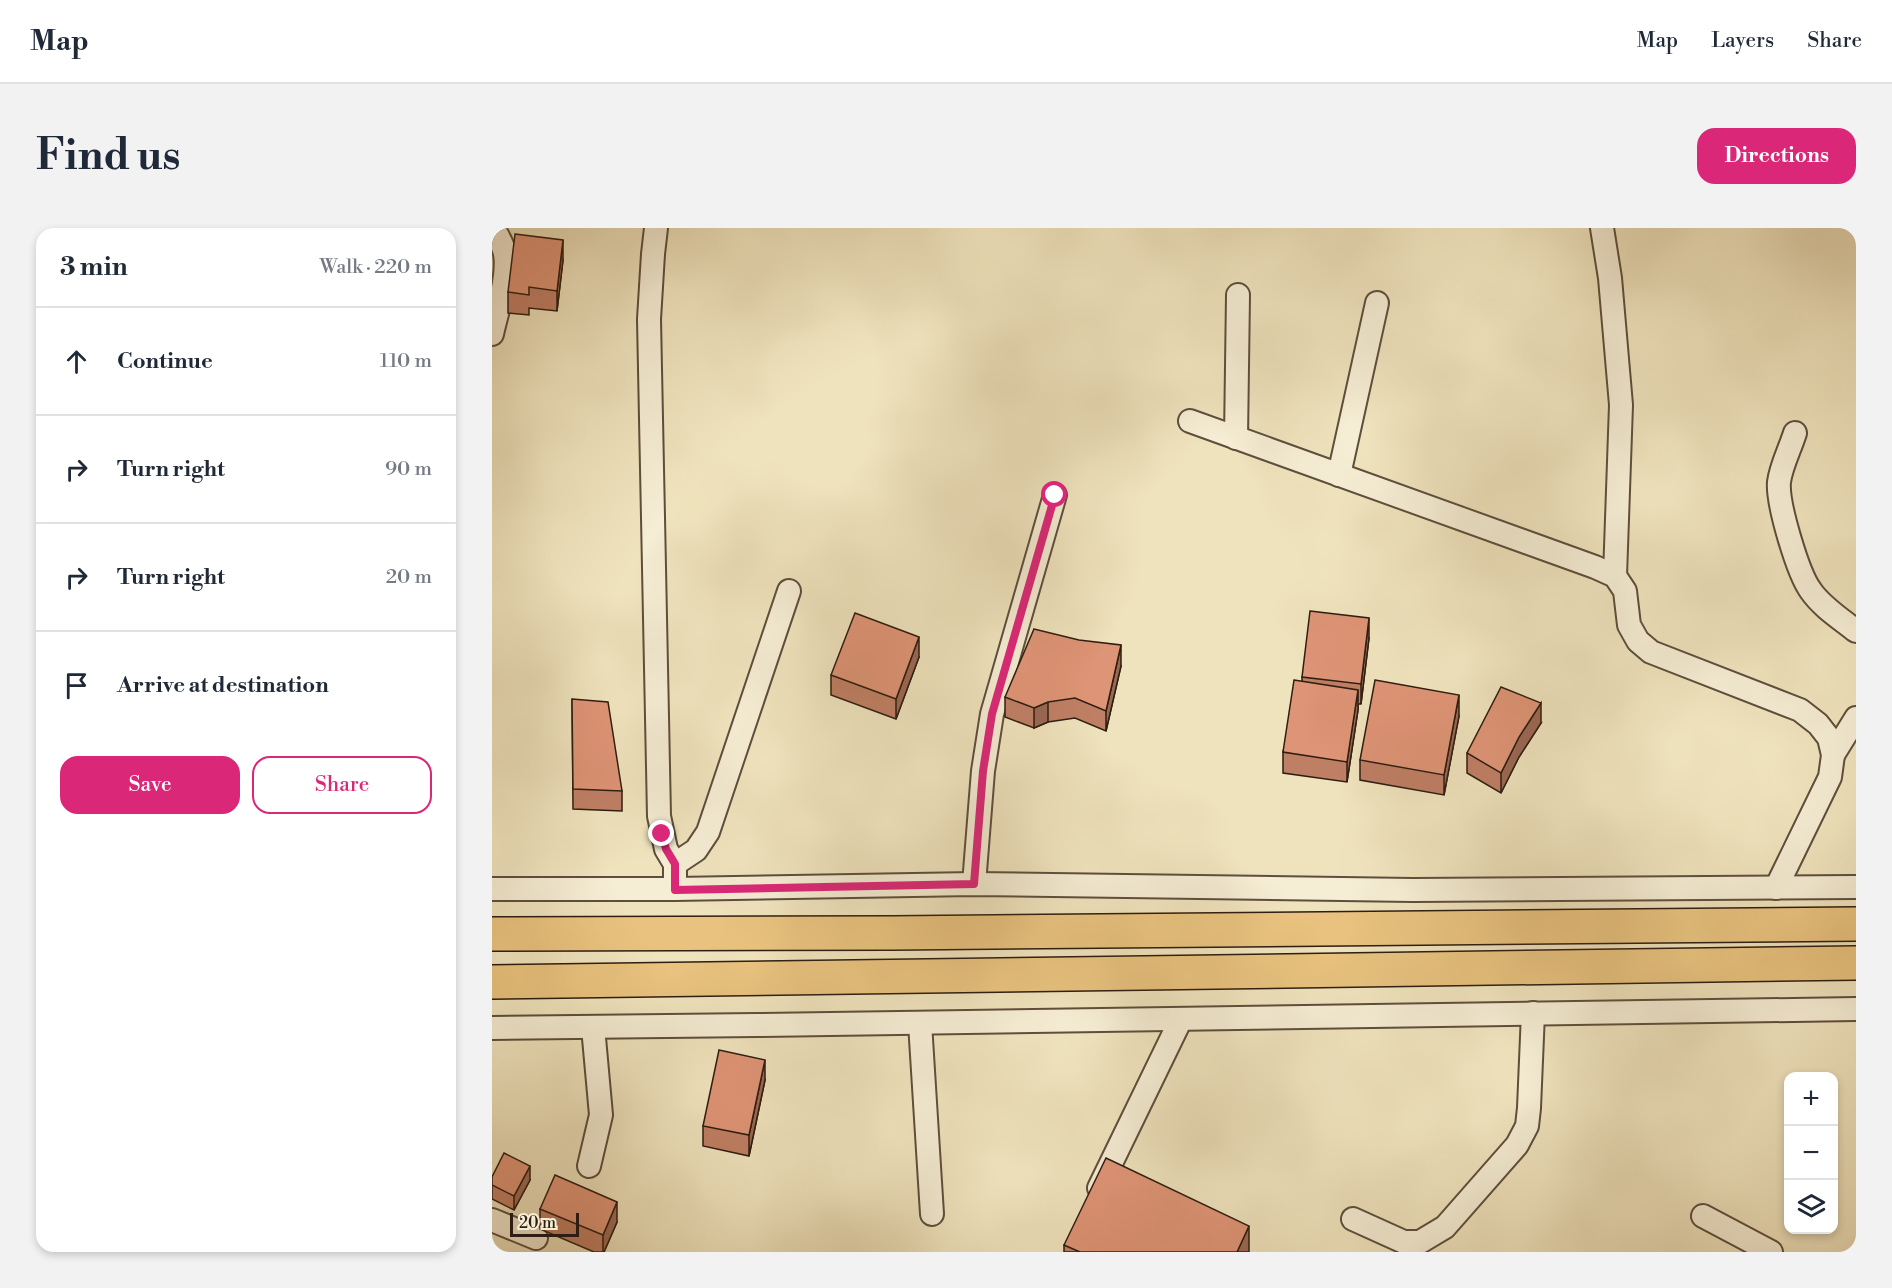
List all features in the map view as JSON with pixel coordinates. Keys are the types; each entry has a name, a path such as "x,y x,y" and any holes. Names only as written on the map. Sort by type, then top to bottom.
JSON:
{"highway":[{"path":"492,934 893,933 1856,924"},
{"path":"492,982 1856,963"}],"street":[{"path":"492,334 505,273 505,256 501,242 493,228"},
{"path":"656,228 649,319 659,816 666,849 675,864 675,890"},
{"path":"1602,228 1610,278 1621,405 1615,576 1624,591 1629,625 1638,641 1651,652 1800,710 1818,724 1828,738 1833,755"},
{"path":"1236,438 1239,295"},
{"path":"1339,475 1377,303"},
{"path":"1190,421 1615,576"},
{"path":"1795,434 1779,479 1779,495 1803,578 1811,592 1856,631"},
{"path":"974,884 983,771 992,714 1055,495"},
{"path":"675,864 696,850 708,832 789,591"},
{"path":"1776,888 1830,777 1833,755 1856,718"},
{"path":"492,889 675,890 974,884 1413,890 1856,887"},
{"path":"492,1028 1856,1009"},
{"path":"1353,1219 1404,1242 1420,1242 1445,1227 1510,1154 1527,1126 1533,1013"},
{"path":"1089,1210 1181,1019"},
{"path":"920,1023 932,1214"},
{"path":"589,1166 600,1115 593,1026"},
{"path":"1703,1216 1771,1252"},
{"path":"492,1220 536,1238"}],"building":[{"path":"515,234 563,240 557,291 529,287 529,295 508,292"},
{"path":"1310,611 1369,618 1361,684 1302,677"},
{"path":"855,613 919,637 896,699 831,675"},
{"path":"1034,629 1079,640 1121,645 1106,711 1075,698 1048,702 1034,708 1005,697"},
{"path":"1294,680 1358,690 1347,762 1283,752"},
{"path":"1375,680 1459,695 1444,775 1360,760"},
{"path":"1501,687 1541,703 1519,737 1501,773 1467,753"},
{"path":"572,699 608,702 622,791 573,789"},
{"path":"719,1050 765,1060 749,1135 703,1126"},
{"path":"504,1153 530,1166 514,1196 492,1185 492,1177"},
{"path":"1106,1158 1249,1226 1237,1252 1080,1252 1064,1245"},
{"path":"555,1175 617,1202 603,1235 540,1209"}],"route":[{"path":"662,834 666,849 675,864 675,890 974,884 983,771 992,714 1055,495"}]}
